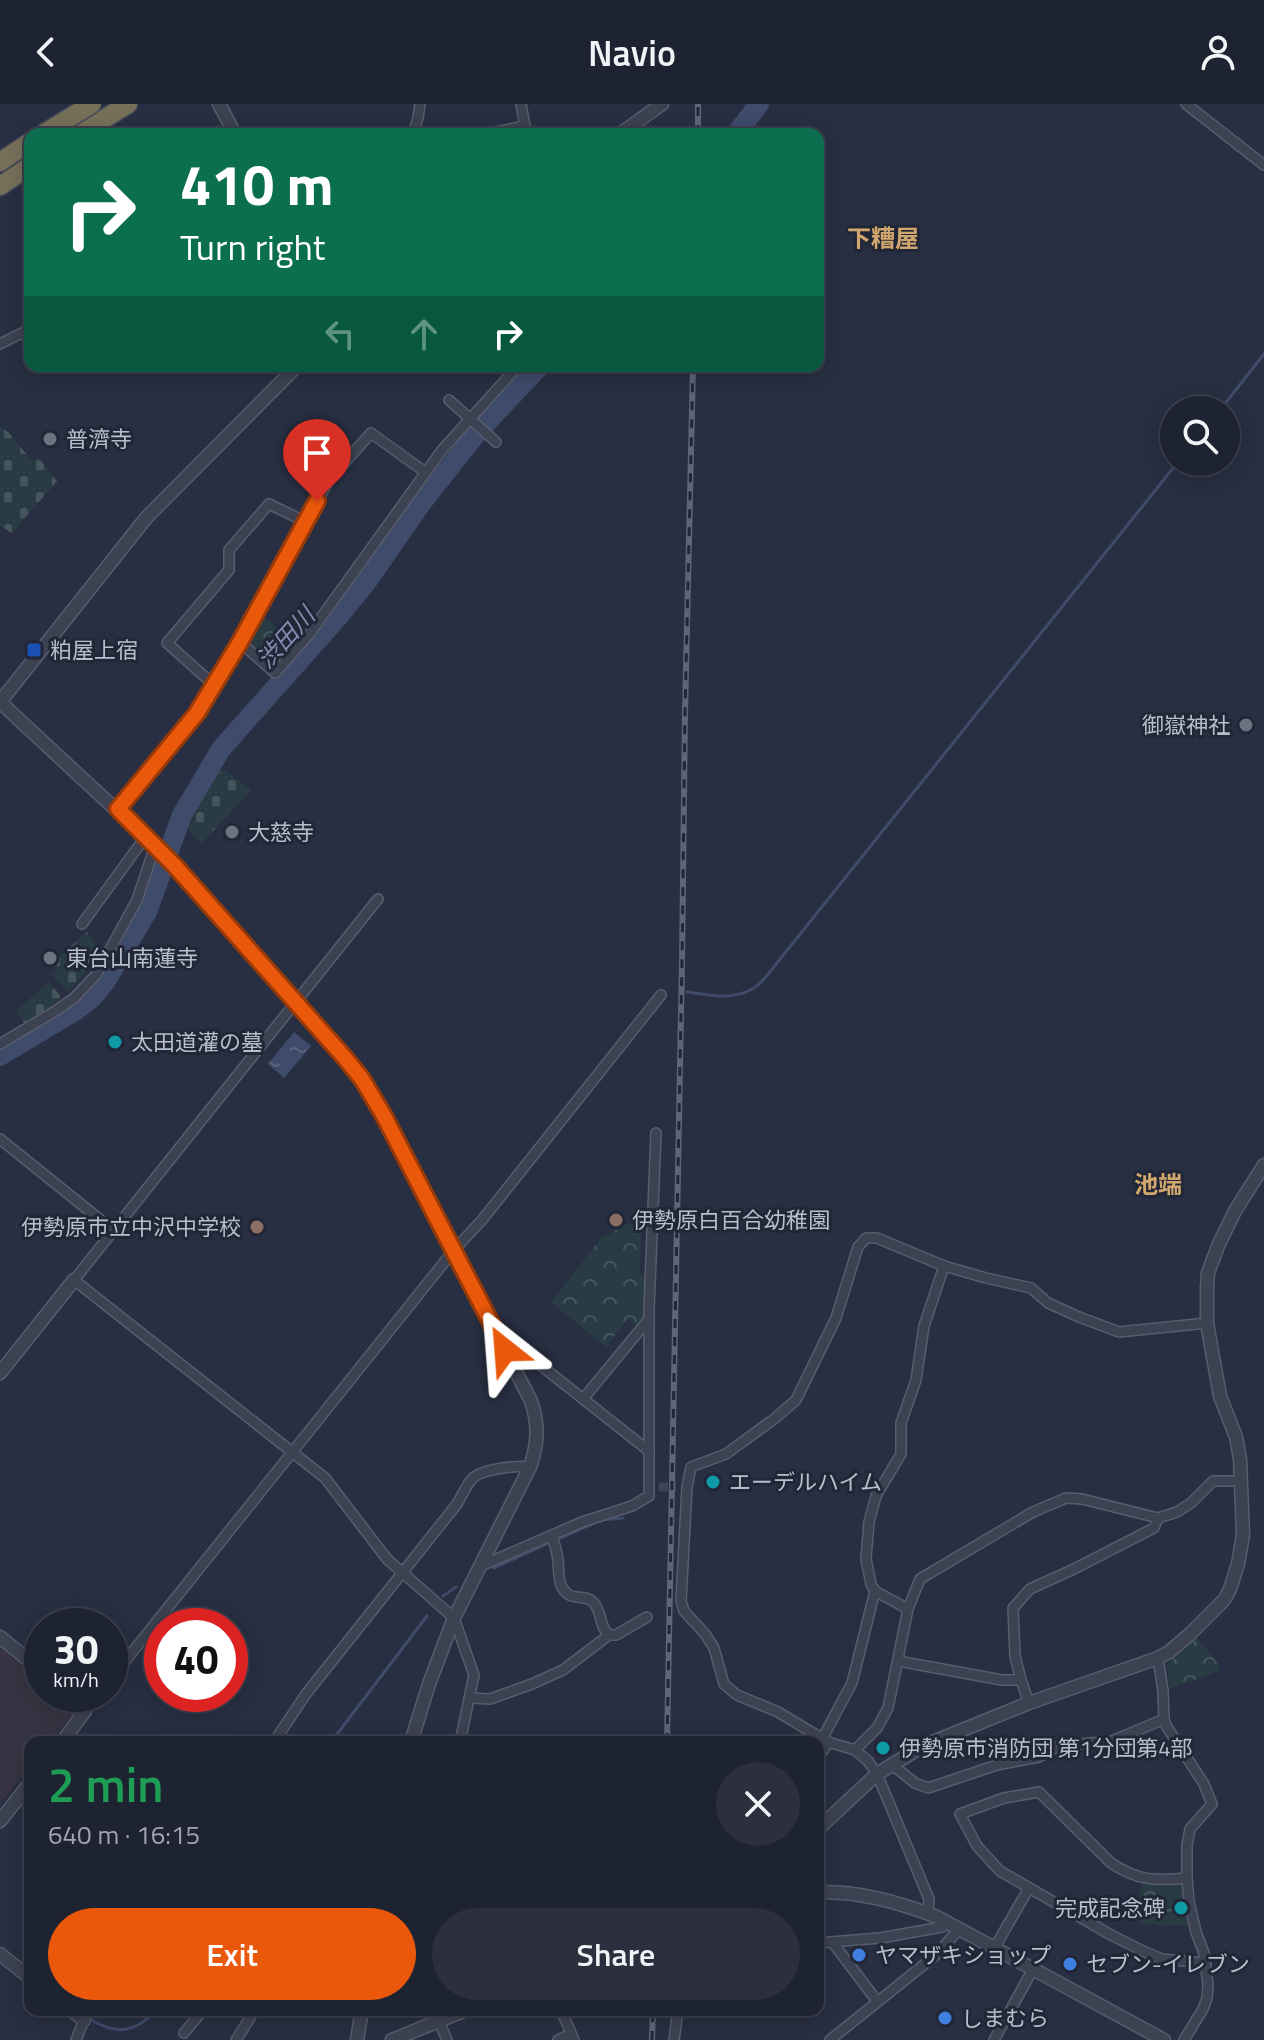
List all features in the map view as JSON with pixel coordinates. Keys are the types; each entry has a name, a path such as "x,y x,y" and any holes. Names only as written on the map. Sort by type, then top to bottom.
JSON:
{"highway":[{"path":"53,128 92,104"},
{"path":"90,128 128,104"},
{"path":"0,162 24,146"},
{"path":"0,186 24,170"}],"street":[{"path":"219,104 232,128"},
{"path":"415,128 420,104"},
{"path":"521,104 527,128"},
{"path":"631,128 662,104"},
{"path":"1186,104 1264,165"},
{"path":"0,344 24,332"},
{"path":"291,372 146,518 0,702 118,809 175,866 362,1079 527,1389 535,1411 537,1438 530,1467 454,1618 413,1736"},
{"path":"240,642 275,673 310,633 425,472 513,372"},
{"path":"449,400 496,442"},
{"path":"118,809 197,713 240,642 329,480 371,433 425,472"},
{"path":"214,685 167,643 229,570 229,550 269,504 306,522"},
{"path":"82,924 153,844"},
{"path":"0,1044 74,998 96,975 137,900 153,844"},
{"path":"0,1373 378,899"},
{"path":"128,1657 661,995"},
{"path":"481,1566 595,1517 632,1506 649,1496 655,1487 649,1451 649,1319 656,1133"},
{"path":"0,1139 113,1230"},
{"path":"824,1823 891,1764 938,1739 1158,1658 1207,1619 1224,1600 1238,1564 1243,1535 1241,1481 1236,1437 1220,1396 1207,1323 1207,1287 1211,1260 1235,1211 1264,1165"},
{"path":"817,1736 778,1712 737,1695 724,1684 714,1648 684,1611 681,1601 682,1487 691,1467 726,1454 796,1400 836,1318 858,1247 866,1238 877,1238 944,1266 1031,1288 1048,1303 1119,1332 1207,1323"},
{"path":"908,1609 875,1591 871,1584 866,1559 869,1522 876,1496 901,1454 901,1423 916,1380 924,1326 944,1266"},
{"path":"74,1280 325,1478 372,1541 403,1575 454,1618 474,1675 462,1736"},
{"path":"583,1399 649,1319"},
{"path":"502,1343 511,1342 649,1451"},
{"path":"278,1736 306,1694 403,1575 476,1475 521,1465 530,1467"},
{"path":"855,1750 877,1728 888,1708 908,1609 920,1579 1033,1512 1066,1498 1082,1499 1158,1518 1191,1503 1213,1481 1241,1481"},
{"path":"1029,1703 1015,1656 1013,1608 1030,1589 1154,1528 1158,1518"},
{"path":"552,1535 560,1584 565,1592 574,1597 594,1602 600,1612 600,1623 609,1635"},
{"path":"824,1746 852,1683 875,1591"},
{"path":"471,1698 490,1699 563,1670 609,1635 616,1635 647,1617"},
{"path":"0,1637 24,1656"},
{"path":"1158,1658 1164,1719 1204,1784 1212,1804 1190,1829 1187,1845 1189,1901 1206,1963 1207,1998 1184,2040"},
{"path":"898,1661 1002,1680 1021,1680"},
{"path":"66,1736 84,1712"},
{"path":"891,1764 915,1783 928,1788 997,1765 1039,1757 1059,1746 1112,1741 1164,1719"},
{"path":"825,1741 855,1750 877,1774 929,1899 928,1913"},
{"path":"0,1821 24,1791"},
{"path":"1187,1878 1156,1881 1123,1871 1039,1792 1004,1798 960,1814 986,1858 1000,1871 1145,1952 1162,1959 1206,1963"},
{"path":"995,1947 1029,1888"},
{"path":"824,1892 881,1899 928,1913 1164,2040"},
{"path":"824,1943 902,1935 942,1927 946,1921"},
{"path":"830,2040 936,1955 960,1928"},
{"path":"833,1943 877,2001"},
{"path":"0,1954 24,1973"},
{"path":"999,2038 1033,1969"},
{"path":"76,2040 87,2016"},
{"path":"184,2033 198,2016"},
{"path":"236,2040 251,2016"},
{"path":"357,2040 361,2016"},
{"path":"392,2040 451,2016"},
{"path":"558,2040 573,2037 564,2016"},
{"path":"676,2039 678,2016"},
{"path":"439,2021 447,2040"}],"shaded area":[{"path":"0,1648 24,1667 24,1712 72,1712 55,1736 24,1736 24,1774 0,1804"}],"green space":[{"path":"0,426 32,461 38,457 57,481 12,533 0,526"},
{"path":"261,614 296,645 273,666 245,643"},
{"path":"222,768 251,790 202,843 188,829"},
{"path":"87,932 101,951 68,992 51,975 56,971 51,964"},
{"path":"49,982 61,997 24,1022 16,1011"},
{"path":"619,1224 641,1224 640,1273 647,1279 646,1315 637,1326 628,1319 606,1347 551,1302 603,1236 613,1232"},
{"path":"1197,1638 1220,1666 1218,1671 1170,1689 1167,1664"},
{"path":"1142,1881 1182,1882 1182,1901 1189,1926 1140,1924"}],"water":[{"path":"294,1032 311,1046 284,1078 268,1064"}],"waterway":[{"name":"渋田川","path":"741,128 759,104"},
{"path":"1231,396 1264,354"},
{"name":"渋田川","path":"0,1056 75,1011 92,998 106,981 147,912 182,815 221,749 339,616 476,434 534,372"},
{"path":"687,992 735,995 752,989 765,978 1167,476"},
{"path":"561,1538 601,1520 623,1518"},
{"path":"494,1568 549,1543"},
{"path":"443,1596 456,1587"},
{"path":"336,1736 427,1616"},
{"path":"93,2021 111,2028 127,2029 150,2016"}],"tunnel":[{"path":"659,1487 676,1487"}],"railway":[{"path":"698,104 698,128"},
{"path":"667,1736 693,372"},
{"path":"652,2040 653,2016"}],"place":[{"name":"普濟寺","path":"50,439"},
{"name":"粕屋上宿","path":"34,650"},
{"name":"御嶽神社","path":"1246,725"},
{"name":"大慈寺","path":"232,832"},
{"name":"東台山南蓮寺","path":"50,958"},
{"name":"太田道灌の墓","path":"115,1042"},
{"name":"伊勢原白百合幼稚園","path":"616,1220"},
{"name":"伊勢原市立中沢中学校","path":"257,1227"},
{"name":"エーデルハイム","path":"713,1482"},
{"name":"伊勢原市消防団 第1分団第4部","path":"883,1748"},
{"name":"完成記念碑","path":"1181,1908"},
{"name":"ヤマザキショップ","path":"859,1955"},
{"name":"セブン-イレブン","path":"1070,1964"},
{"name":"しまむら","path":"945,2018"}],"district":[{"name":"下糟屋","path":"883,239"},
{"name":"池端","path":"1158,1185"}],"route":[{"path":"317,501 240,642 197,713 118,809 175,866 362,1079 505,1350"}]}
